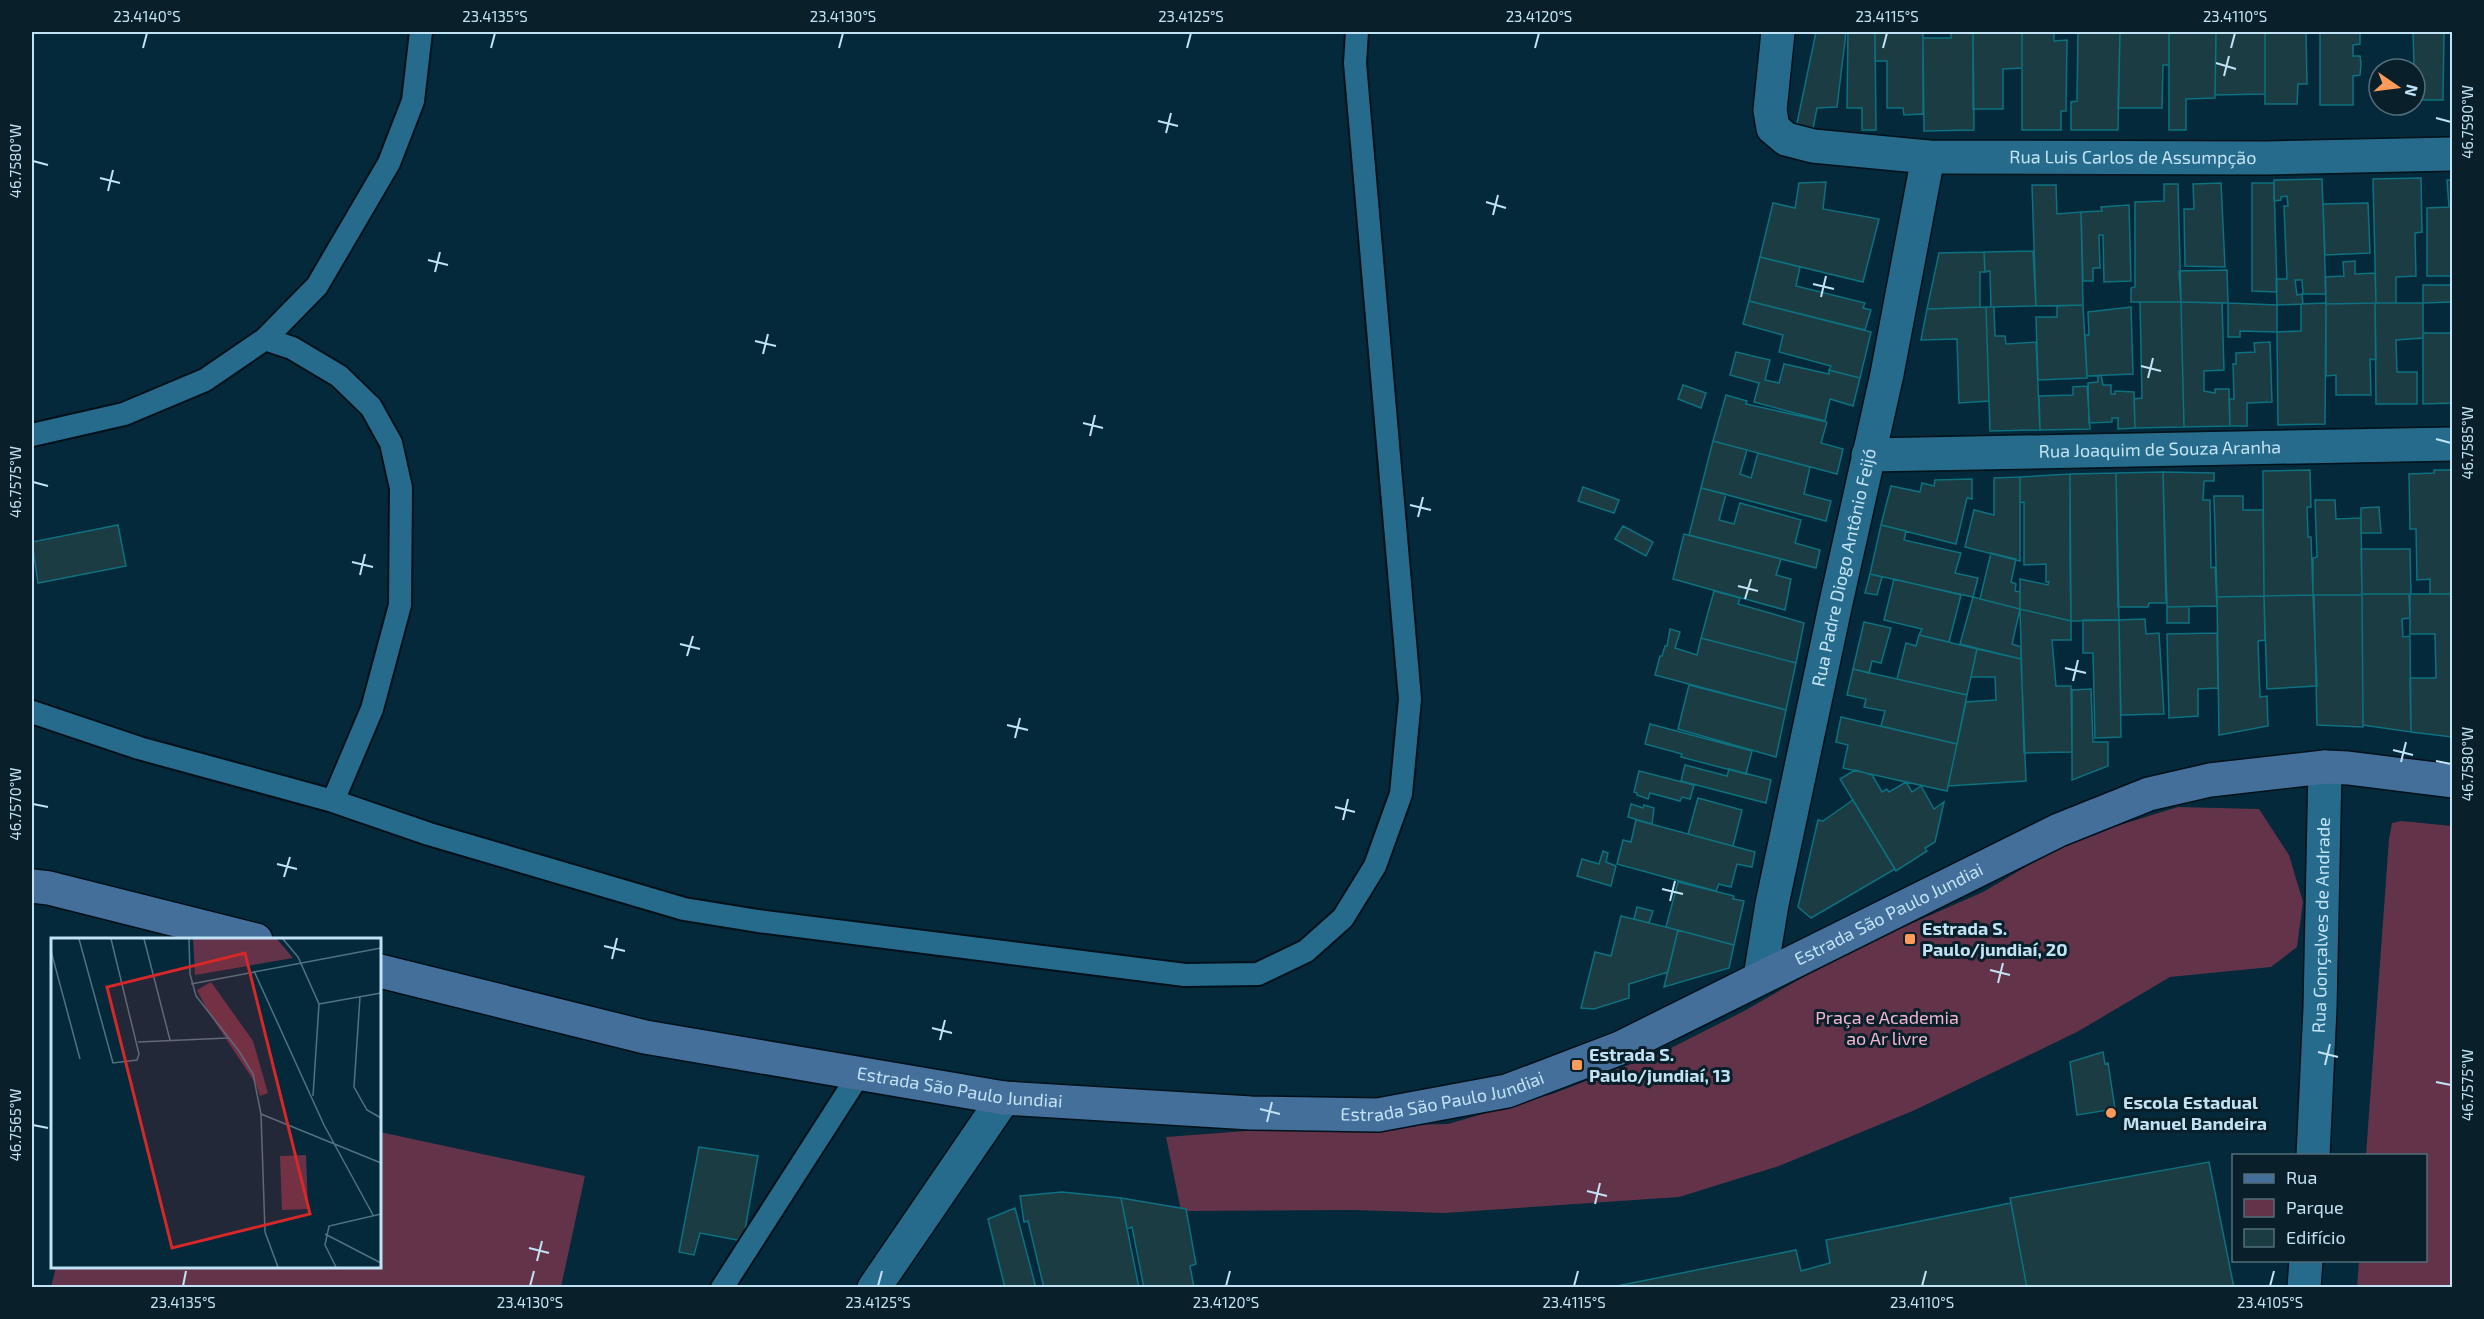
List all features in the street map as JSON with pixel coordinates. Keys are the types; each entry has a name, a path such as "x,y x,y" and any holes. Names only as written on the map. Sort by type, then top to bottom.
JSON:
{"main road":[{"name":"Estrada São Paulo Jundiai","path":"381,970 645,1037 1004,1098 1251,1113 1378,1114 1507,1091 1620,1048 1760,976 2059,830 2149,794 2210,780 2325,767 2452,781"},
{"path":"32,886 49,888 252,938"}],"street":[{"name":"Rua Luis Carlos de Assumpção","path":"1778,32 1770,110 1773,128 1786,139 1813,146 1928,157 2266,158 2452,154"},
{"name":"Rua Padre Diogo Antônio Feijó","path":"1760,976 1776,889 1887,374 1928,157"},
{"name":"Rua Joaquim de Souza Aranha","path":"1868,455 2452,444"},
{"name":"Rua Gonçalves de Andrade","path":"2313,1154 2320,1008 2325,767"},
{"path":"874,1287 1004,1098"},
{"path":"2304,1287 2306,1262"}],"lane":[{"path":"32,435 124,414 205,380 265,339 317,286 389,163 413,101 421,32"},
{"path":"32,712 139,748 333,801 429,834 684,909 758,921 1185,975 1258,974 1306,951 1343,918 1375,866 1401,794 1410,699 1355,63 1357,32"},
{"path":"265,339 292,348 339,376 371,407 391,443 401,488 400,605 372,709 333,801"},
{"path":"722,1287 860,1073"}],"green space":[{"name":"Praça e Academia ao Ar livre","path":"2178,807 2259,809 2289,855 2303,902 2297,947 2271,967 2170,977 2077,1032 1915,1110 1779,1166 1679,1197 1445,1213 1354,1210 1181,1211 1166,1137 1287,1128 1448,1124 1552,1094 1665,1051 1744,1011 1849,951 1983,892 2056,849 2113,827"},
{"path":"2401,821 2452,826 2452,1287 2357,1287 2359,1262 2427,1262 2427,1154 2366,1154 2392,823"},
{"path":"381,1132 585,1176 561,1287 51,1287 56,1268 381,1268"}],"building":[{"path":"1816,32 1846,32 1837,107 1817,108 1813,129 1796,128"},
{"path":"1848,32 1875,32 1876,130 1862,130 1862,108 1847,108"},
{"path":"1875,32 1923,32 1923,114 1904,115 1903,108 1887,108 1887,61 1875,61"},
{"path":"1951,32 1973,32 1974,130 1924,131 1923,38 1951,38"},
{"path":"1973,32 2022,32 2022,68 2003,69 2003,109 1973,109"},
{"path":"2022,32 2054,32 2054,41 2067,40 2066,111 2061,111 2061,130 2022,130"},
{"path":"2078,32 2120,32 2118,130 2071,130 2071,102 2077,101"},
{"path":"2120,32 2169,32 2169,65 2163,65 2162,108 2118,108"},
{"path":"2216,32 2215,98 2186,99 2186,130 2169,130 2169,33"},
{"path":"2216,32 2265,32 2265,94 2215,95"},
{"path":"2265,32 2306,32 2307,84 2298,84 2297,104 2265,104"},
{"path":"2320,32 2360,32 2360,44 2353,45 2353,56 2360,56 2361,64 2360,75 2353,76 2353,105 2320,105"},
{"path":"2413,32 2444,32 2443,100 2427,100 2427,57 2414,57"},
{"path":"2421,178 2422,232 2415,233 2416,276 2396,277 2396,303 2376,303 2373,179"},
{"path":"2322,179 2326,294 2303,294 2302,280 2295,280 2297,295 2302,294 2303,304 2277,305 2276,279 2287,279 2284,206 2288,206 2287,196 2274,201 2274,180"},
{"path":"2447,180 2452,180 2452,276 2427,276 2427,208 2449,207"},
{"path":"1826,182 1823,209 1879,219 1863,282 1760,257 1773,203 1795,208 1799,183"},
{"path":"2221,183 2225,267 2185,266 2184,209 2194,209 2193,184"},
{"path":"2252,183 2274,183 2277,292 2252,291"},
{"path":"2164,184 2178,184 2181,302 2131,302 2131,288 2135,287 2135,202 2164,201"},
{"path":"2032,185 2056,185 2057,214 2081,212 2083,305 2036,306"},
{"path":"2368,203 2370,253 2325,255 2323,204"},
{"path":"2129,205 2131,281 2104,282 2103,235 2099,235 2100,268 2093,268 2093,281 2083,281 2081,212 2102,211 2101,207"},
{"path":"2033,251 2036,306 1991,307 1990,271 1985,272 1984,252"},
{"path":"1984,252 1985,272 1980,272 1980,307 1927,309 1939,253"},
{"path":"1760,257 1800,267 1796,286 1865,303 1863,308 1871,310 1865,330 1749,301"},
{"path":"2355,261 2355,274 2375,273 2376,303 2326,304 2325,277 2344,276 2343,262"},
{"path":"2227,270 2228,303 2181,302 2179,271"},
{"path":"2423,285 2452,285 2452,302 2423,303"},
{"path":"1749,301 1871,332 1860,378 1829,370 1831,366 1779,352 1783,335 1743,324"},
{"path":"2140,302 2181,302 2184,427 2135,428 2134,399 2142,398"},
{"path":"2181,302 2222,303 2224,370 2204,371 2204,391 2215,393 2215,389 2229,389 2230,426 2184,427"},
{"path":"2228,303 2277,305 2277,332 2240,331 2240,337 2228,337"},
{"path":"2326,303 2325,424 2278,425 2277,332 2301,331 2301,304"},
{"path":"2375,303 2423,303 2423,338 2396,340 2397,372 2417,372 2417,404 2376,404"},
{"path":"2375,303 2376,360 2370,359 2371,395 2336,395 2336,375 2326,376 2326,304"},
{"path":"2083,305 2087,378 2038,380 2036,317 2057,317 2057,306"},
{"path":"1986,307 1989,401 1959,403 1957,339 1921,340 1927,309"},
{"path":"1986,307 1994,307 1995,336 2005,336 2006,344 2036,342 2040,430 1990,431"},
{"path":"2131,307 2133,374 2087,376 2085,335 2089,335 2088,312"},
{"path":"2423,333 2452,333 2452,403 2423,404"},
{"path":"2270,342 2272,402 2247,403 2247,426 2230,426 2229,399 2234,399 2233,364 2236,364 2236,353 2255,352 2254,343"},
{"path":"1736,352 1770,360 1765,380 1779,383 1784,364 1829,374 1829,370 1860,378 1853,406 1830,399 1825,421 1754,402 1759,383 1730,375"},
{"path":"2101,375 2103,385 2111,385 2111,394 2115,394 2115,391 2134,392 2135,428 2118,429 2118,418 2112,418 2112,422 2089,423 2088,383 2098,382 2098,376"},
{"path":"1683,385 1706,393 1701,408 1678,399"},
{"path":"2087,386 2090,429 2040,430 2039,396 2073,395 2073,387"},
{"path":"1726,395 1747,401 1746,404 1827,422 1821,443 1843,449 1837,474 1713,441"},
{"path":"1713,441 1747,450 1740,474 1751,478 1758,453 1810,467 1804,494 1831,501 1826,521 1701,488"},
{"path":"2310,470 2311,507 2307,507 2308,537 2311,537 2313,595 2264,596 2263,471"},
{"path":"2434,470 2452,470 2452,594 2430,594 2430,579 2417,580 2416,529 2410,529 2409,474 2434,473"},
{"path":"2163,472 2166,603 2149,603 2148,607 2118,607 2116,473"},
{"path":"2163,472 2214,473 2214,481 2204,481 2203,500 2210,500 2211,568 2215,567 2217,606 2167,607"},
{"path":"2116,473 2119,620 2071,621 2070,474"},
{"path":"2070,474 2071,621 2020,609 2020,579 2048,585 2049,582 2046,582 2046,564 2024,565 2024,502 2020,503 2020,477"},
{"path":"2020,477 2020,561 1965,547 1974,510 1994,515 1994,478"},
{"path":"1972,479 1972,499 1967,498 1956,544 1881,525 1891,486 1920,492 1922,483 1934,486 1935,480"},
{"path":"1583,487 1619,500 1614,513 1578,501"},
{"path":"1701,488 1726,494 1719,520 1734,524 1740,503 1801,520 1795,543 1820,550 1816,568 1689,535"},
{"path":"2214,496 2243,496 2243,510 2263,510 2264,596 2217,597"},
{"path":"2315,500 2335,500 2336,519 2361,518 2362,595 2313,595 2313,558 2317,557"},
{"path":"2379,507 2381,533 2361,533 2361,508"},
{"path":"118,525 126,566 38,583 32,542"},
{"path":"1881,525 1906,531 1904,540 1961,553 1955,573 1978,578 1973,597 1870,574"},
{"path":"1623,526 1653,542 1646,556 1615,539"},
{"path":"1684,534 1781,559 1776,575 1791,579 1785,610 1673,579"},
{"path":"2361,549 2410,549 2411,594 2362,594"},
{"path":"1991,553 2016,559 2011,582 2016,584 2015,591 2020,592 2020,609 1980,599"},
{"path":"1870,574 1882,577 1877,595 1865,593"},
{"path":"1894,579 1961,595 1949,642 1919,635 1922,629 1884,620"},
{"path":"1714,591 1740,598 1738,604 1804,623 1796,663 1701,638"},
{"path":"2362,594 2409,594 2410,618 2402,619 2403,637 2410,636 2411,732 2363,725"},
{"path":"2410,594 2452,594 2452,737 2411,732 2410,678 2436,678 2435,634 2410,634"},
{"path":"2313,595 2317,686 2267,689 2264,596"},
{"path":"2314,595 2362,595 2363,727 2317,725"},
{"path":"2264,596 2265,640 2258,641 2260,697 2267,696 2268,726 2219,735 2217,597"},
{"path":"1973,597 2020,609 2012,644 2021,647 2021,659 1960,644"},
{"path":"2167,607 2189,607 2189,623 2167,623"},
{"path":"2020,609 2071,621 2071,640 2052,640 2056,686 2071,686 2072,752 2024,753"},
{"path":"2145,619 2146,634 2159,633 2164,714 2121,715 2119,620"},
{"path":"2083,620 2119,620 2121,737 2095,738 2093,653 2083,653"},
{"path":"1864,622 1891,628 1881,663 1872,661 1869,673 1853,669"},
{"path":"1670,629 1680,632 1675,648 1697,655 1701,638 1796,663 1786,710 1655,675 1660,656 1667,646"},
{"path":"2217,633 2218,688 2198,689 2198,716 2169,718 2167,634"},
{"path":"1919,635 1977,649 1967,695 1897,679 1906,643 1916,646"},
{"path":"1977,649 2021,659 2026,781 1948,786 1966,702 1996,700 1995,677 1971,677"},
{"path":"1853,669 1967,695 1957,744 1881,726 1885,711 1864,707 1866,699 1847,695"},
{"path":"1689,685 1786,710 1776,757 1678,729"},
{"path":"2091,689 2093,742 2108,742 2108,766 2072,780 2072,690"},
{"path":"1841,717 1957,744 1947,791 1843,768 1848,745 1836,742"},
{"path":"1650,724 1752,751 1746,774 1681,757 1682,754 1645,744"},
{"path":"1685,765 1727,776 1729,769 1771,780 1766,803 1681,781"},
{"path":"1855,770 1872,775 1882,792 1887,789 1889,792 1906,782 1912,792 1921,786 1934,809 1944,802 1935,842 1925,848 1927,851 1896,871 1840,779"},
{"path":"1639,771 1694,785 1690,799 1682,797 1680,801 1650,793 1648,799 1637,795 1634,792"},
{"path":"1698,798 1742,810 1733,846 1688,834"},
{"path":"1853,800 1895,869 1811,918 1798,907 1818,820 1823,821"},
{"path":"1631,804 1643,808 1644,805 1654,808 1652,824 1628,817"},
{"path":"1636,820 1755,852 1752,867 1737,864 1731,887 1719,884 1716,891 1617,864 1623,840 1631,842"},
{"path":"1603,851 1608,853 1606,862 1616,866 1611,886 1577,876 1582,859 1599,864"},
{"path":"1678,882 1734,896 1733,899 1744,901 1734,945 1666,927"},
{"path":"1637,907 1653,911 1649,923 1634,919"},
{"path":"1621,916 1678,930 1668,972 1629,984 1629,998 1594,1009 1581,1008 1595,952 1611,956"},
{"path":"1678,930 1734,945 1729,968 1664,987"},
{"path":"2103,1052 2105,1064 2108,1063 2115,1109 2077,1115 2070,1062"},
{"path":"699,1147 758,1156 743,1241 700,1233 694,1255 679,1252"},
{"path":"2209,1162 2234,1288 2027,1288 2010,1198"},
{"path":"1062,1192 1121,1198 1139,1288 1044,1288 1028,1221 1024,1222 1020,1196"},
{"path":"1121,1198 1186,1209 1196,1264 1190,1266 1194,1288 1144,1288 1132,1227 1127,1229"},
{"path":"2011,1203 2027,1288 1607,1288 1796,1250 1801,1271 1830,1263 1826,1240"},
{"path":"1015,1208 1036,1288 1005,1288 988,1219"}],"place":[{"name":"Estrada S. Paulo/jundiaí, 20","path":"1910,939"},
{"name":"Estrada S. Paulo/jundiaí, 13","path":"1577,1065"},
{"name":"Escola Estadual Manuel Bandeira","path":"2111,1113"}]}
